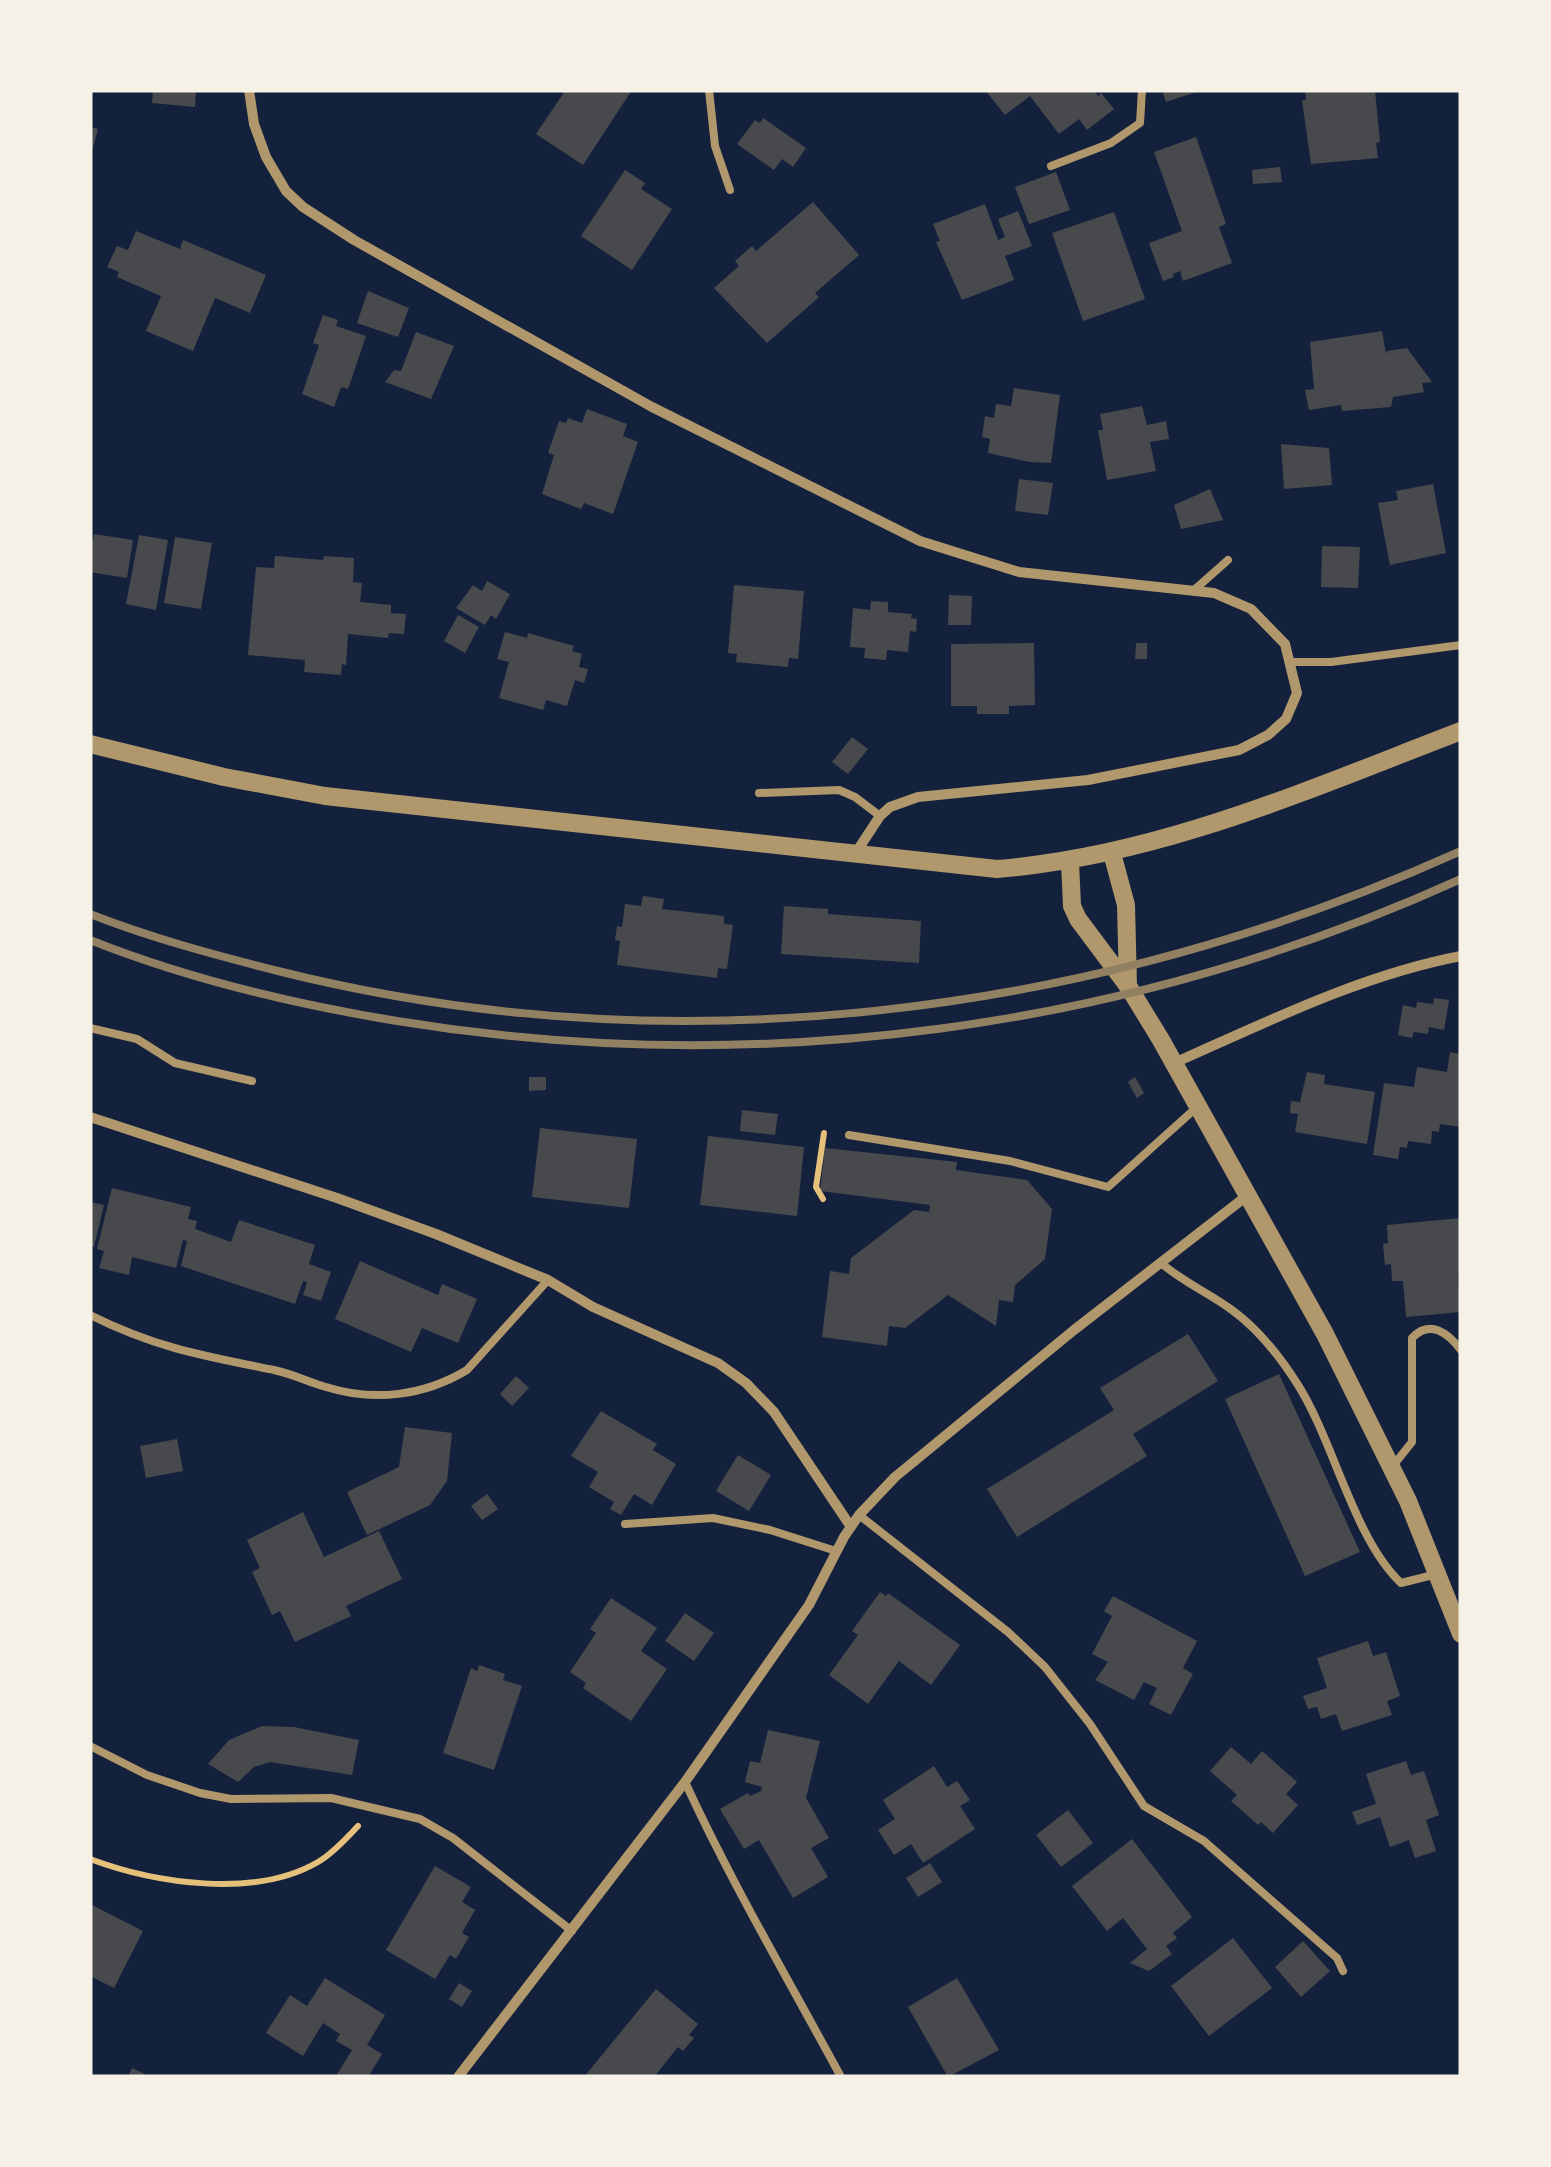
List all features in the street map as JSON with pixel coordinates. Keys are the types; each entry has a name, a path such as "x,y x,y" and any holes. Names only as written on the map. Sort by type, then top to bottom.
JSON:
{"street":[{"path":"249,90 254,124 266,158 286,191 303,207 354,240 652,407 920,541 1019,572 1214,593 1251,609 1284,644 1292,662 1297,693 1286,719 1268,735 1240,750 1088,780 918,797 890,807 880,816 855,854"},
{"path":"90,744 224,778 325,796 997,870 1070,862 1208,826 1461,731"},
{"path":"1112,853 1126,905 1128,986"},
{"path":"1070,862 1072,906 1128,986 1174,1062 1196,1108 1325,1334 1392,1467 1461,1632"},
{"path":"1174,1062 1302,1006 1426,963 1461,956"},
{"path":"90,1117 337,1198 548,1280 593,1307 718,1363 774,1412 851,1527"},
{"path":"458,2077 684,1782 809,1605 859,1515 895,1477 1074,1330 1248,1195"}],"lane":[{"path":"709,90 715,146 730,190"},
{"path":"1052,166 1129,134 1140,123 1142,90"},
{"path":"1193,591 1228,560"},
{"path":"1292,662 1331,662 1461,645"},
{"path":"759,793 839,790 880,816"},
{"path":"90,1028 137,1039 175,1063 252,1081"},
{"path":"849,1135 1010,1161 1108,1187 1196,1108"},
{"path":"1161,1263 1180,1279 1232,1309 1261,1336 1298,1384 1372,1545 1393,1576 1400,1583 1437,1574"},
{"path":"90,1316 167,1348 279,1371 324,1387 354,1393 413,1394 450,1380 480,1358 548,1280"},
{"path":"1392,1467 1412,1442 1412,1338 1436,1328 1461,1350"},
{"path":"859,1515 1008,1632 1045,1667 1090,1724 1144,1806 1204,1841 1338,1958 1342,1971"},
{"path":"625,1524 713,1518 770,1530 836,1551"},
{"path":"90,1746 147,1775 200,1793 258,1800 330,1798 420,1819 438,1828 572,1931"},
{"path":"684,1782 787,1984 842,2077"}],"path":[{"path":"819,1158 816,1187 823,1199"},
{"path":"90,1859 210,1886 254,1881 318,1862 355,1830 374,1807"}],"building":[{"path":"153,90 196,90 195,107 152,103"},
{"path":"562,90 632,90 583,165 536,134"},
{"path":"985,90 1094,90 1114,109 1087,130 1079,119 1059,134 1030,96 1005,115"},
{"path":"1162,90 1199,90 1199,91 1166,102"},
{"path":"1305,90 1375,90 1378,158 1311,164 1302,100 1306,100"},
{"path":"763,118 806,148 793,167 782,159 774,170 737,144 755,120 760,123"},
{"path":"90,127 98,129 91,155 90,155"},
{"path":"1196,137 1226,224 1219,227 1232,263 1183,281 1180,271 1163,281 1149,243 1182,231 1154,152"},
{"path":"1280,167 1282,182 1253,184 1252,170"},
{"path":"625,170 645,183 641,189 672,209 632,270 581,236"},
{"path":"1056,172 1070,210 1029,224 1015,187"},
{"path":"813,202 859,255 767,343 714,288 739,266 735,261 752,246 756,251"},
{"path":"985,204 998,240 1005,237 998,219 1018,211 1032,246 1005,256 1014,280 962,300 936,242 940,241 933,224"},
{"path":"1114,212 1145,299 1083,321 1052,233"},
{"path":"136,231 180,249 183,240 266,275 250,313 215,298 193,351 146,331 161,296 117,277 119,272 107,267 117,246 128,250"},
{"path":"368,291 409,308 398,337 357,323"},
{"path":"323,315 338,320 336,326 366,336 348,389 341,387 334,407 302,394 319,345 313,343"},
{"path":"1382,331 1386,354 1407,348 1432,382 1422,383 1424,392 1393,397 1391,407 1342,411 1341,405 1309,410 1305,390 1314,389 1310,342"},
{"path":"416,332 454,346 431,399 385,382 394,370 401,371"},
{"path":"1014,388 1060,395 1051,463 988,453 990,439 982,437 985,416 994,418 996,404 1011,406"},
{"path":"1142,406 1147,425 1166,421 1169,439 1150,442 1156,471 1107,480 1098,430 1103,430 1100,414"},
{"path":"587,409 627,424 623,436 638,442 613,514 584,503 581,509 542,494 554,455 548,453 559,421 566,423 568,418 582,423"},
{"path":"1281,444 1329,448 1332,485 1284,489"},
{"path":"1019,479 1053,483 1048,515 1015,511"},
{"path":"1433,484 1446,553 1390,565 1378,503 1398,500 1396,491"},
{"path":"1210,489 1223,520 1181,529 1174,505"},
{"path":"94,534 133,540 127,578 90,572 90,540"},
{"path":"139,535 168,540 156,610 126,604"},
{"path":"175,537 212,543 201,609 164,603"},
{"path":"1322,546 1360,547 1358,588 1321,587"},
{"path":"275,556 354,558 353,582 362,583 360,602 391,605 391,613 406,614 404,634 389,633 388,638 348,634 346,665 342,664 341,675 304,672 305,660 248,655 256,567 274,568"},
{"path":"487,581 510,594 496,619 491,615 485,625 456,608 473,585 482,591"},
{"path":"734,585 804,591 798,659 789,658 788,667 736,662 737,654 728,653"},
{"path":"949,595 972,596 971,625 948,625"},
{"path":"871,601 888,602 888,612 912,614 911,618 917,619 916,632 910,631 908,652 887,650 886,660 864,658 865,648 850,647 853,608 870,610"},
{"path":"458,615 479,627 465,653 444,641"},
{"path":"505,632 527,638 528,633 574,646 572,651 582,654 579,667 588,669 584,683 575,680 567,706 546,700 543,710 499,698 509,662 497,659"},
{"path":"1034,643 1035,705 1009,706 1009,714 977,714 977,706 951,706 951,644"},
{"path":"1136,643 1147,643 1147,659 1135,659"},
{"path":"852,737 868,749 848,774 832,762"},
{"path":"643,896 664,899 662,909 724,916 724,924 733,925 727,969 718,968 717,978 617,965 620,941 615,940 617,926 622,927 625,904 641,906"},
{"path":"784,906 828,909 828,914 921,921 919,963 781,954"},
{"path":"1434,998 1449,1000 1444,1030 1429,1027 1428,1034 1414,1032 1412,1038 1398,1035 1403,1005 1416,1008 1417,1002 1433,1004"},
{"path":"1450,1052 1461,1054 1461,1127 1440,1124 1439,1132 1432,1131 1431,1144 1408,1141 1407,1148 1400,1147 1398,1159 1373,1155 1384,1083 1414,1087 1417,1067 1447,1072"},
{"path":"1307,1072 1325,1075 1324,1084 1375,1092 1367,1144 1295,1132 1298,1114 1290,1113 1291,1101 1300,1102"},
{"path":"529,1077 546,1077 546,1090 529,1091"},
{"path":"1135,1077 1144,1093 1137,1098 1128,1082"},
{"path":"742,1110 778,1114 775,1135 740,1131"},
{"path":"540,1128 637,1139 629,1208 532,1197"},
{"path":"708,1136 804,1147 797,1216 700,1205"},
{"path":"825,1148 957,1162 956,1170 1027,1180 1052,1209 1045,1259 1015,1285 1013,1302 999,1300 996,1326 948,1295 905,1328 889,1326 887,1346 822,1337 830,1271 849,1274 851,1258 914,1210 929,1212 930,1205 820,1191"},
{"path":"112,1188 191,1207 188,1219 197,1221 195,1229 231,1242 239,1220 315,1245 309,1264 331,1272 321,1301 303,1295 307,1282 303,1281 295,1304 181,1266 187,1241 183,1240 176,1268 132,1257 129,1275 99,1268 104,1251 97,1249"},
{"path":"90,1202 104,1205 94,1247 90,1246"},
{"path":"1461,1218 1461,1312 1406,1317 1403,1281 1392,1281 1391,1264 1385,1265 1383,1244 1388,1243 1387,1225"},
{"path":"360,1261 438,1295 442,1284 477,1299 458,1343 422,1328 411,1352 335,1319"},
{"path":"1188,1334 1218,1381 1133,1434 1147,1456 1017,1537 987,1489 1114,1410 1100,1388"},
{"path":"1279,1374 1360,1552 1305,1576 1225,1399"},
{"path":"516,1376 529,1388 512,1406 500,1394"},
{"path":"601,1411 657,1444 653,1450 676,1464 652,1505 634,1494 621,1515 610,1509 614,1502 589,1487 598,1472 571,1456"},
{"path":"405,1427 452,1433 447,1481 430,1505 367,1535 347,1492 399,1467"},
{"path":"177,1439 183,1471 146,1478 140,1446"},
{"path":"738,1455 771,1475 749,1511 716,1491"},
{"path":"487,1494 498,1509 482,1520 471,1506"},
{"path":"303,1512 324,1557 379,1531 402,1579 346,1606 351,1616 295,1642 280,1611 272,1615 252,1572 260,1568 247,1540"},
{"path":"880,1592 886,1596 888,1593 960,1645 931,1685 899,1661 868,1704 829,1675 858,1635 852,1631"},
{"path":"1113,1596 1197,1641 1183,1668 1193,1674 1171,1715 1149,1704 1157,1688 1144,1682 1134,1700 1095,1680 1108,1662 1092,1654 1112,1616 1104,1611"},
{"path":"611,1598 657,1628 641,1651 667,1669 631,1721 583,1688 586,1683 570,1672 596,1633 590,1629"},
{"path":"685,1613 714,1633 694,1661 665,1641"},
{"path":"1368,1641 1373,1656 1386,1652 1400,1696 1387,1701 1392,1715 1342,1731 1336,1714 1321,1719 1317,1707 1308,1709 1303,1696 1327,1688 1317,1658"},
{"path":"479,1665 505,1674 503,1680 522,1686 494,1770 443,1753 471,1668 477,1671"},
{"path":"262,1726 294,1727 359,1740 352,1775 270,1762 254,1767 238,1782 208,1764 229,1740"},
{"path":"768,1730 820,1741 806,1798 829,1838 811,1848 828,1877 793,1898 759,1840 744,1849 720,1809 748,1793 750,1796 761,1791 762,1787 745,1782 750,1761 760,1763"},
{"path":"1231,1747 1251,1764 1262,1751 1297,1782 1286,1794 1298,1805 1273,1833 1231,1801 1237,1795 1210,1771"},
{"path":"1406,1761 1411,1775 1424,1771 1439,1815 1426,1820 1436,1851 1415,1858 1409,1840 1390,1847 1380,1817 1357,1825 1352,1812 1376,1804 1366,1774"},
{"path":"934,1766 947,1787 957,1781 970,1800 960,1806 975,1829 923,1863 911,1844 894,1855 878,1830 895,1819 883,1800"},
{"path":"1068,1810 1093,1843 1061,1867 1036,1835"},
{"path":"1132,1839 1192,1917 1173,1933 1177,1938 1166,1946 1172,1954 1149,1971 1130,1963 1147,1949 1123,1918 1107,1931 1072,1886"},
{"path":"930,1863 942,1882 918,1897 906,1878"},
{"path":"435,1866 471,1887 462,1902 475,1910 462,1933 469,1937 456,1959 450,1955 435,1979 386,1950"},
{"path":"90,1904 143,1931 114,1988 90,1976"},
{"path":"1233,1938 1272,1988 1209,2036 1171,1986"},
{"path":"1303,1941 1330,1971 1301,1997 1275,1967"},
{"path":"325,1978 385,2015 367,2045 382,2054 368,2077 336,2076 352,2050 336,2041 340,2034 323,2023 303,2056 266,2033 290,1995 307,2006"},
{"path":"957,1978 999,2050 948,2077 908,2007"},
{"path":"459,1983 472,1991 462,2007 449,1999"},
{"path":"656,1989 698,2024 689,2035 694,2038 683,2051 678,2047 654,2077 584,2077"},
{"path":"132,2068 151,2077 128,2077"}],"railway":[{"path":"90,914 254,965 427,1001 578,1017 729,1020 879,1010 1029,988 1176,954 1320,908 1461,851"},
{"path":"90,940 241,989 397,1021 532,1038 668,1045 804,1042 939,1029 1073,1006 1205,973 1334,931 1461,879"}]}
